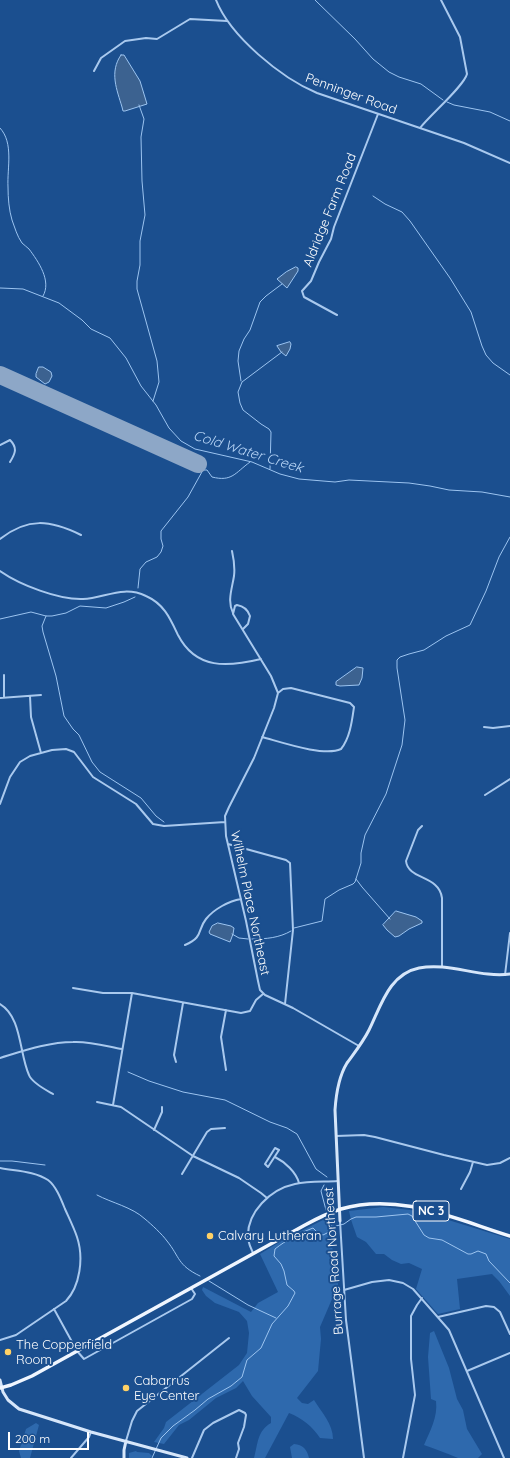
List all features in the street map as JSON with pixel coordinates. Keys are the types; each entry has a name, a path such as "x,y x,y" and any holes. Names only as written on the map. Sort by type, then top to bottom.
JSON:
{"main road":[{"name":"NC 3","path":"1,1387 26,1379 304,1225 331,1213 350,1207 372,1204 404,1205 434,1211 510,1236"}],"street":[{"name":"Penninger Road","path":"216,0 227,21 236,33 295,82 317,93 478,149 510,163"},
{"path":"420,128 461,84 467,74 460,36 441,0"},
{"path":"94,71 102,58 126,41 146,38 157,39 190,19 227,21"},
{"name":"Aldridge Farm Road","path":"337,315 304,297 302,291 311,281 331,239 334,227 378,114"},
{"path":"0,445 10,440 15,446 16,450 10,462"},
{"path":"0,539 24,525 39,523 48,523 63,527 80,535"},
{"path":"232,551 234,575 229,606 274,681 278,693 283,689 291,688 350,703 354,707 348,736 341,749 332,752 302,748 262,737"},
{"path":"0,571 13,579 47,594 61,597 84,599 121,592 141,594 153,600 164,609 184,644 201,659 212,663 229,665 261,659"},
{"path":"233,614 235,606 237,605 242,606 249,613 250,619 246,628 243,629"},
{"path":"4,675 4,697"},
{"name":"Wilhelm Place Northeast","path":"278,693 274,708 248,770 225,816 228,844 258,981 263,994 285,1004 359,1046"},
{"path":"0,698 41,695"},
{"path":"30,696 31,717 41,753"},
{"path":"484,727 493,728 510,726"},
{"path":"0,804 10,777 18,764 24,759 63,748 71,750 89,773 132,801 153,824 164,826 225,822"},
{"path":"485,796 510,779"},
{"path":"422,826 418,830 406,861 407,865 415,873 434,884 440,890 442,898 442,967"},
{"path":"228,844 286,860 290,863 293,930 285,1004"},
{"path":"185,945 197,937 205,919 213,911 232,901 241,899"},
{"path":"505,974 510,933"},
{"name":"Burrage Road Northeast","path":"364,1458 346,1320 344,1290 336,1136 336,1101 340,1081 347,1063 369,1030 383,999 393,984 401,976 416,969 427,967 442,967 483,973 510,974"},
{"path":"73,988 103,993 132,993 240,1013 250,1010 256,1000 263,994"},
{"path":"113,1105 132,993"},
{"path":"176,1062 174,1055 183,1003"},
{"path":"0,1004 11,1014 29,1076 53,1094"},
{"path":"226,1010 221,1035 226,1070"},
{"path":"0,1058 22,1051 72,1042 82,1042 122,1049"},
{"path":"97,1102 123,1108 193,1156 239,1178 261,1192 267,1198"},
{"path":"154,1130 162,1112 162,1107"},
{"path":"182,1174 207,1132 211,1129 224,1128"},
{"path":"336,1136 364,1135 487,1164 494,1164 510,1158"},
{"path":"275,1148 279,1150 275,1157 268,1167 266,1166 265,1164 275,1148"},
{"path":"275,1157 283,1162 295,1175 299,1183"},
{"path":"461,1189 474,1162"},
{"path":"0,1168 40,1175 54,1186 78,1238 80,1258 76,1286 70,1296 54,1310 16,1335 0,1340"},
{"path":"253,1253 248,1239 249,1229 256,1212 267,1198 284,1188 299,1183 338,1180"},
{"path":"344,1290 379,1281 395,1281 410,1287 422,1298 449,1330 504,1458"},
{"path":"54,1310 77,1351 84,1359 192,1299 195,1294 192,1288"},
{"path":"403,1458 415,1395 411,1358 411,1316 416,1305 422,1298"},
{"path":"438,1317 486,1306 494,1306 499,1310 510,1334"},
{"path":"124,1458 126,1441 132,1420 137,1411 229,1338"},
{"path":"467,1371 510,1353"},
{"path":"0,1380 1,1387 8,1400 14,1406 22,1410 91,1432 187,1458"},
{"path":"192,1458 204,1430 239,1410 246,1413 246,1415 244,1427 238,1443 239,1449 236,1458"},
{"path":"71,1458 89,1437 91,1432"}],"shaded area":[{"path":"121,55 124,55 140,81 147,104 125,111 123,111 115,81 115,68"},
{"path":"296,267 298,268 298,271 287,288 277,279"},
{"path":"290,342 290,349 286,356 277,346"},
{"path":"39,367 43,367 51,372 52,376 49,382 45,384 36,377"},
{"path":"357,667 363,668 362,678 359,685 336,685 336,682"},
{"path":"396,911 416,917 422,921 422,923 395,937 383,925"},
{"path":"218,923 234,928 230,942 210,934 209,932 212,926"},
{"path":"383,1207 419,1211 510,1239 510,1296 492,1274 457,1279 460,1309 438,1314 416,1289 422,1269 409,1263 401,1264 384,1254 376,1254 366,1242 357,1237 349,1211"},
{"path":"335,1214 333,1232 328,1237 338,1263 338,1289 320,1327 321,1339 318,1371 297,1398 302,1403 308,1404 314,1400 329,1423 333,1434 333,1439 320,1438 307,1423 289,1413 265,1458 254,1458 257,1443 263,1430 271,1423 271,1417 252,1396 243,1381 236,1388 216,1398 189,1420 179,1425 164,1444 154,1442 164,1428 166,1422 239,1365 247,1353 249,1333 247,1321 239,1312 215,1303 206,1296 202,1290 203,1287 251,1312 258,1303 278,1292 260,1254 283,1240"},
{"path":"434,1331 449,1368 457,1399 463,1410 467,1429 482,1454 478,1458 458,1458 424,1445 436,1413 436,1401 431,1399 428,1357 430,1333"},
{"path":"36,1423 39,1425 30,1458 21,1458 19,1451 26,1429"},
{"path":"294,1444 300,1445 304,1448 309,1458 292,1458 290,1447"},
{"path":"136,1451 149,1453 152,1456 150,1458 129,1458 129,1453"}],"waterway":[{"path":"315,0 373,59 389,72 421,84 443,100"},
{"path":"447,102 454,105 490,112 510,121"},
{"path":"139,105 144,119 141,137 142,181 145,215 140,241 140,265 137,289 157,361 159,382 153,401"},
{"path":"0,128 7,141 8,148 8,195 11,216 20,240 33,254 43,271 46,284 43,296"},
{"path":"373,196 385,204 402,212 410,221 450,278 471,312 486,355 493,363 510,375"},
{"path":"241,381 238,361 239,351 244,339 250,330 260,302 282,284"},
{"name":"Cold Water Creek","path":"0,288 23,289 59,303 82,320 91,329 110,338 126,358 141,386 156,405 169,428 181,441 195,449 252,462 280,474 299,479 335,482 349,480 409,483 449,490 482,492 510,497"},
{"path":"270,469 271,432 243,410 238,392 242,382 282,352"},
{"path":"138,588 140,569 146,562 157,557 161,552 163,546 161,531 188,497 203,470 207,470 212,477 224,478 233,476 250,462"},
{"path":"294,928 322,921 325,899 355,882 361,863 361,853 365,835 386,794 402,745 405,720 397,660 400,657 424,650 446,636 470,625 486,591 499,557 510,537"},
{"path":"0,619 31,612 52,616 66,613 80,606 106,608 135,597"},
{"path":"46,616 42,626 43,632 56,676 64,716 79,735 92,762 100,772 141,798 156,816 164,822"},
{"path":"356,879 390,919"},
{"path":"252,939 272,938 291,931"},
{"path":"232,934 239,938 248,939"},
{"path":"128,1072 149,1081 183,1092 225,1100 270,1122 287,1128 297,1134 316,1169 327,1177"},
{"path":"0,1161 45,1165"},
{"path":"324,1185 321,1191 326,1210"},
{"path":"97,1195 128,1208 140,1215 165,1238 183,1264 200,1276"},
{"path":"152,1458 161,1438 173,1426 208,1399 231,1386 242,1377 247,1360 261,1348 272,1324 288,1306 295,1293 287,1285 281,1264 274,1256 275,1249 298,1234 313,1228 318,1233 323,1235 336,1226 344,1224 356,1217 408,1214 412,1216 424,1235 429,1238 442,1240 468,1254 478,1251 486,1254 489,1261 510,1283"},
{"path":"326,1217 333,1228"},
{"path":"209,1281 248,1305 276,1318"}],"runway":[{"path":"0,375 198,464"}],"place":[{"name":"Calvary Lutheran","path":"210,1236"},
{"name":"The Copperfield Room","path":"8,1352"},
{"name":"Cabarrus Eye Center","path":"126,1388"}]}
